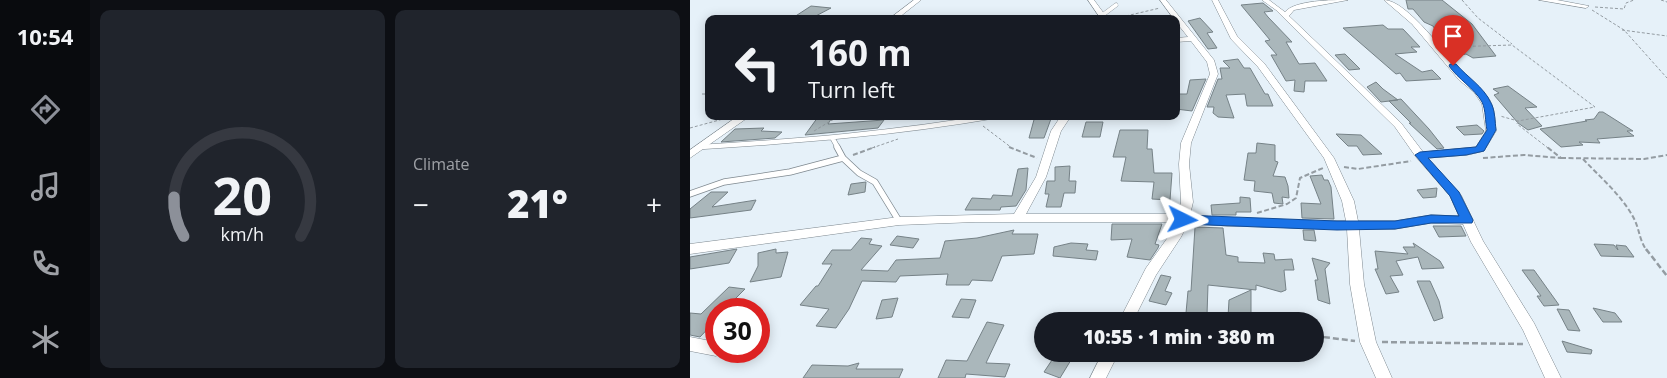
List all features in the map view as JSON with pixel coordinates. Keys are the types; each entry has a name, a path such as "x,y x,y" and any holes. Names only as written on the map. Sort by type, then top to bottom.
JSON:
{"street":[{"path":"897,15 918,0"},
{"path":"1091,0 1103,15"},
{"path":"1163,0 1175,15"},
{"path":"1215,0 1234,38 1261,65 1304,122 1332,165 1348,201 1353,224 1357,284 1368,342 1384,378"},
{"path":"1265,0 1285,16 1398,125 1455,195 1477,242 1538,344 1553,378"},
{"path":"1285,16 1292,8 1345,0"},
{"path":"1387,0 1411,18 1462,78 1477,90 1488,104 1492,130 1480,149 1423,158"},
{"path":"1542,0 1586,6"},
{"path":"1132,312 1183,220 1187,202 1184,164 1186,143 1214,74 1211,62 1180,21"},
{"path":"1180,40 1194,39"},
{"path":"690,155 739,120"},
{"path":"1018,217 1042,177 1056,131 1063,120"},
{"path":"690,249 899,221 1018,217 1165,216 1183,220 1246,223 1395,225 1431,219 1467,220"},
{"path":"690,344 705,347"},
{"path":"1098,378 1106,362"}],"lane":[{"path":"1107,15 1116,5"},
{"path":"701,147 833,139 978,120"},
{"path":"833,139 843,158 859,173 875,182 899,221"},
{"path":"690,194 706,186 736,178 784,173 843,158"}],"path":[{"path":"1462,0 1473,10 1478,18 1595,107 1518,121 1508,117 1490,116"},
{"path":"1586,6 1624,9 1626,3 1634,0"},
{"path":"1661,0 1667,2"},
{"path":"1586,6 1607,16 1667,78"},
{"path":"1131,15 1169,7"},
{"path":"1622,30 1667,36"},
{"path":"1435,47 1514,46"},
{"path":"690,128 718,120"},
{"path":"807,140 822,125 831,120"},
{"path":"974,121 997,137 1005,146 1046,162"},
{"path":"1518,121 1517,124 1560,158"},
{"path":"843,158 901,138"},
{"path":"1475,158 1524,154 1583,159 1644,159 1667,156"},
{"path":"1246,223 1260,211 1287,204 1296,198 1300,178 1313,171 1332,165 1358,169 1423,158"},
{"path":"1583,159 1617,193 1640,230 1639,240 1667,276"},
{"path":"1324,337 1368,342 1538,344"}],"building":[{"path":"1406,0 1442,0 1472,24 1496,56 1473,58 1466,54 1461,55 1446,47 1433,26 1424,22 1413,9 1408,9"},
{"path":"1263,3 1273,11 1264,12 1292,42 1286,42 1299,64 1315,63 1327,81 1305,81 1304,92 1294,91 1295,80 1286,81 1271,55 1277,55 1265,41 1270,40 1241,5"},
{"path":"811,6 831,8 818,15 797,15"},
{"path":"1200,18 1213,32 1207,33 1217,48 1208,49 1188,21"},
{"path":"1383,25 1388,29 1403,29 1420,47 1411,47 1417,52 1395,54 1422,72 1432,70 1441,79 1406,81 1400,73 1396,74 1343,28"},
{"path":"1345,54 1360,69 1349,70 1335,55"},
{"path":"1238,59 1244,68 1250,68 1265,94 1268,94 1273,106 1247,106 1245,94 1226,95 1234,118 1218,117 1213,113 1214,107 1207,107 1218,79 1222,79 1220,68 1230,68 1223,61"},
{"path":"1206,79 1192,111 1180,110 1180,94 1187,94 1190,80"},
{"path":"1376,82 1398,100 1381,102 1367,87"},
{"path":"1508,86 1537,107 1525,108 1542,126 1528,130 1518,123 1494,95 1499,93 1493,89"},
{"path":"1401,99 1444,148 1437,149 1389,101"},
{"path":"1599,112 1603,112 1633,131 1627,131 1634,136 1597,139 1600,143 1579,142 1583,145 1561,147 1540,129 1594,119"},
{"path":"816,120 830,120 828,124 884,120 878,128 805,135"},
{"path":"1034,120 1051,120 1044,138 1029,138"},
{"path":"1086,122 1103,122 1100,137 1082,137"},
{"path":"1477,125 1484,131 1482,134 1464,135 1456,127"},
{"path":"764,128 761,131 782,132 775,138 721,142 735,129"},
{"path":"1120,130 1148,130 1147,149 1152,149 1154,173 1172,173 1170,200 1152,199 1154,182 1121,181 1126,157 1113,157"},
{"path":"1336,134 1361,135 1382,154 1363,155 1357,146 1348,146"},
{"path":"1257,143 1275,145 1275,161 1278,162 1273,176 1285,177 1288,186 1289,198 1282,197 1283,204 1274,203 1272,193 1254,191 1255,181 1244,180 1248,153 1256,153"},
{"path":"1070,166 1069,181 1076,181 1075,193 1064,193 1061,207 1046,207 1049,194 1045,194 1047,181 1055,181 1055,167"},
{"path":"1028,168 1026,190 1016,206 1001,207 1000,210 965,210 972,198 991,199 993,195 1012,196 1018,169"},
{"path":"1322,175 1324,180 1328,180 1331,187 1334,219 1302,218 1301,203 1321,204 1310,176"},
{"path":"866,182 865,192 848,195 851,184"},
{"path":"1437,188 1436,197 1423,198 1417,190"},
{"path":"711,192 728,192 712,207 756,200 751,210 690,218 690,209"},
{"path":"1240,197 1250,198 1251,212 1236,212 1236,215 1212,215 1211,205 1240,203"},
{"path":"1112,224 1162,224 1155,244 1159,245 1158,248 1150,260 1127,257 1132,239 1111,240"},
{"path":"1433,226 1461,226 1466,236 1439,237"},
{"path":"1195,227 1223,228 1226,255 1238,257 1238,262 1265,263 1263,253 1274,254 1275,260 1292,259 1294,270 1284,270 1286,290 1281,292 1256,285 1256,290 1208,285 1207,312 1186,312 1188,291 1191,291"},
{"path":"1014,230 1012,234 1038,234 1034,254 1002,256 992,281 972,280 969,285 946,285 948,274 900,276 896,282 862,281 849,309 836,328 816,326 829,309 800,305 818,286 832,264 822,264 832,250 851,250 861,238 872,239 869,244 882,246 861,270 888,271 896,260 940,258 945,241 977,238"},
{"path":"1303,230 1314,230 1316,241 1304,240"},
{"path":"897,236 919,239 913,248 890,245"},
{"path":"1071,243 1088,244 1086,250 1098,251 1096,260 1053,256 1054,247"},
{"path":"1413,243 1440,261 1444,268 1422,269 1418,257 1396,261 1403,275 1390,276 1399,292 1386,294 1375,269 1378,269 1375,251 1408,254 1403,247 1415,247"},
{"path":"1594,244 1614,245 1618,250 1616,245 1626,246 1634,257 1601,256"},
{"path":"737,249 729,263 690,269 690,257"},
{"path":"776,249 776,253 788,252 781,277 750,282 758,266 758,253"},
{"path":"1312,258 1330,263 1325,269 1330,304 1318,300 1315,280 1318,280"},
{"path":"1522,270 1534,270 1559,305 1544,306 1537,296 1541,296"},
{"path":"1161,275 1171,277 1165,291 1172,293 1166,305 1149,301"},
{"path":"1417,281 1430,281 1439,301 1443,318 1434,321"},
{"path":"729,287 745,289 736,298 718,298"},
{"path":"1251,290 1251,312 1228,312 1229,300"},
{"path":"898,298 892,317 876,319 882,300"},
{"path":"961,299 976,300 969,318 952,317"},
{"path":"1593,308 1615,313 1622,322 1603,322"},
{"path":"1557,309 1569,310 1580,331 1568,330"},
{"path":"705,310 705,332 700,337 690,335 690,313 701,314"},
{"path":"987,322 1004,325 986,363 1010,364 1005,377 966,374 965,378 938,378 946,360 967,361"},
{"path":"1562,341 1592,350 1591,354 1567,352"},
{"path":"1051,362 1070,362 1060,378 1044,372"},
{"path":"859,363 856,369 903,369 899,378 803,378 812,365 848,366"}],"route":[{"path":"1183,220 1337,225 1395,225 1431,219 1467,220 1455,195 1420,155 1466,152 1480,149 1492,130 1488,104 1477,90 1462,78 1453,66"}]}
